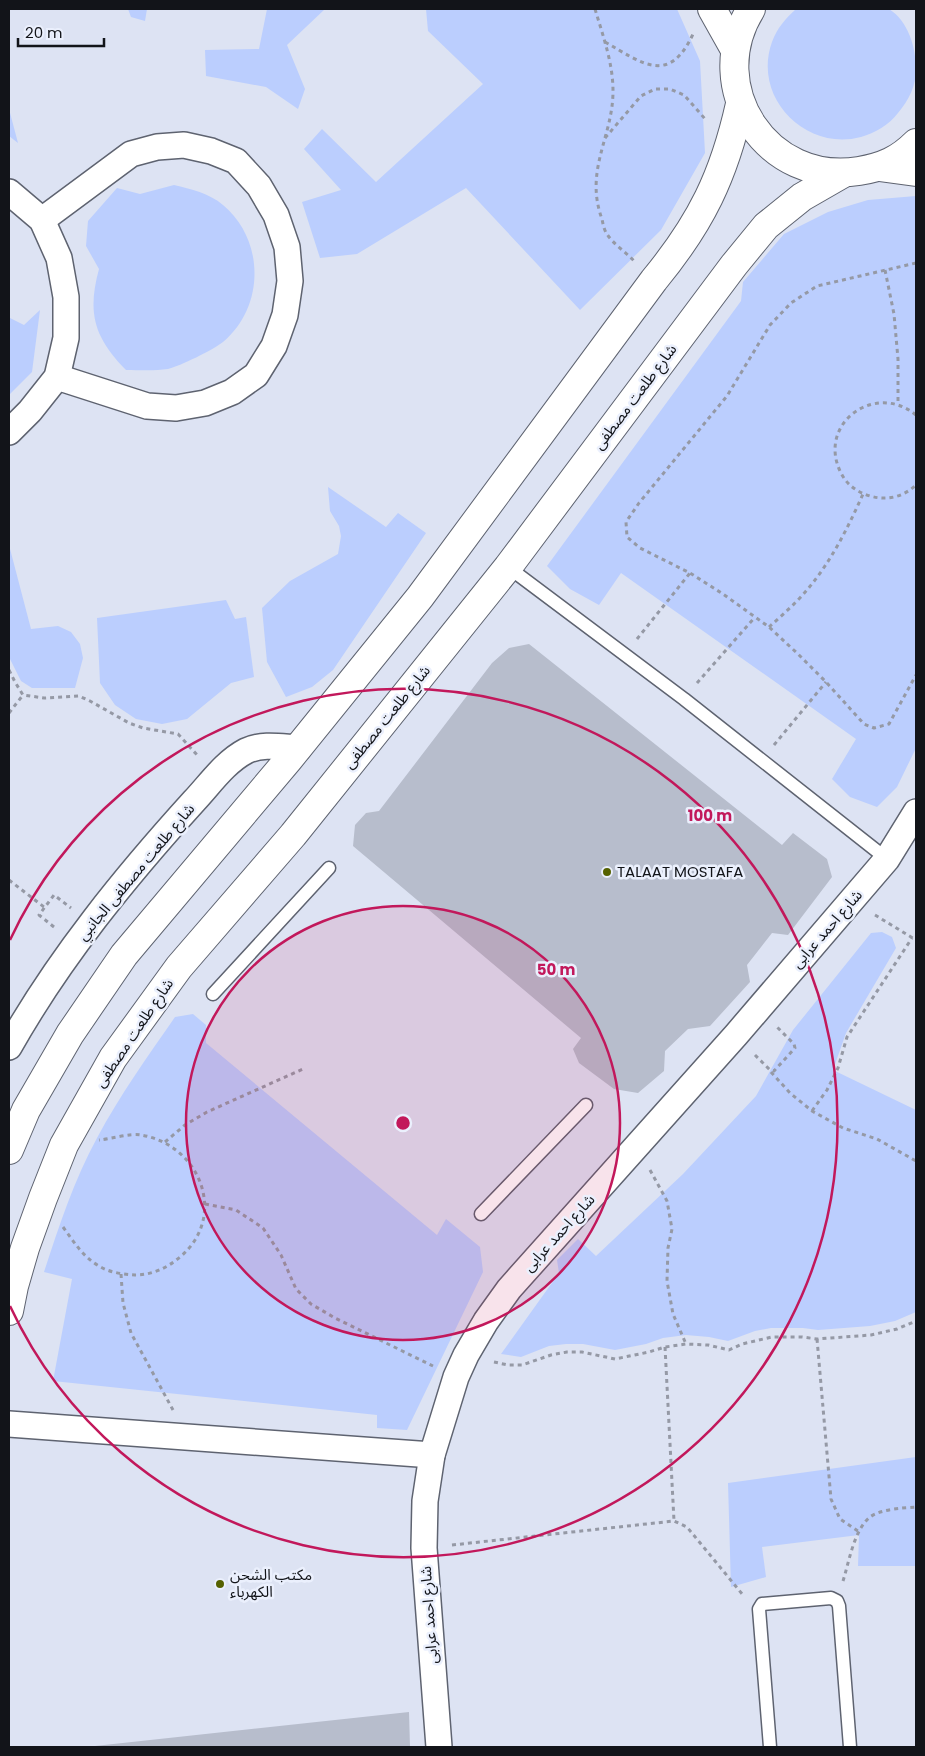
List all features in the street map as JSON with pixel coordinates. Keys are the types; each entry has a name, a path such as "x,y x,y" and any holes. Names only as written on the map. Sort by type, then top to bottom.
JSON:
{"street":[{"path":"751,9 742,22 735,50 734,77 740,104 756,132 780,154 810,169 842,174 878,168 916,172"},
{"path":"704,18 735,50"},
{"path":"9,1150 26,1110 70,1034 124,955 298,748 420,596 654,280 678,251 699,218 716,185 729,149 740,104"},
{"path":"878,168 906,153 916,143"},
{"path":"42,220 131,154 157,147 184,145 210,150 236,161 260,186 276,215 287,247 290,281 285,314 274,346 256,375 232,392 205,403 176,408 147,406 57,377"},
{"name":"شارع طلعت مصطفى","path":"9,1311 25,1248 42,1198 64,1145 113,1058 179,967 293,835 508,567 734,265 766,226 802,197 842,174"},
{"path":"9,192 42,220 58,258 66,297 66,338 57,377 30,411 9,432"},
{"name":"شارع طلعت مصطفى الجانبي","path":"9,1046 48,983 91,924 163,835 231,761 246,751 263,746 298,748"},
{"name":"شارع احمد عرابى","path":"439,1747 424,1548 425,1501 432,1454 456,1378 466,1355 486,1321 509,1289 736,1035 887,859 916,812"},
{"path":"9,1424 432,1454"}],"lane":[{"path":"508,567 624,656 684,699 887,859"},
{"path":"213,994 329,868"},
{"path":"480,1214 586,1105"},
{"path":"770,1747 759,1609 762,1604 831,1598 837,1601 839,1606 850,1747"}],"path":[{"path":"595,9 611,66 613,91 611,116 598,164 596,187 599,211 606,233 654,280"},
{"path":"604,42 642,63 656,66 669,64 681,56 704,18"},
{"path":"603,140 641,96 655,90 670,89 684,95 729,149"},
{"path":"916,263 817,286 791,303 770,325 727,396 638,504 626,522 627,537 640,548 690,573 769,627 826,682 864,724 874,728 888,724 916,675"},
{"path":"885,270 894,314 898,359 898,404"},
{"path":"916,415 898,404 885,402 871,403 854,412 840,427 835,453 837,466 844,478 862,494 877,498 891,498 904,494 916,485"},
{"path":"769,627 798,600 824,568 846,532 862,494"},
{"path":"624,656 690,573"},
{"path":"684,699 755,616"},
{"path":"9,670 23,694 44,698 79,696 129,724 178,734 216,778"},
{"path":"762,761 826,682"},
{"path":"9,713 23,694"},
{"path":"9,880 44,907"},
{"path":"812,1111 827,1090 838,1068 848,1037 914,939 852,900"},
{"path":"758,1009 795,1045 790,1054 772,1072"},
{"path":"736,1035 790,1093 812,1111 843,1128 877,1139 916,1161"},
{"path":"165,1142 185,1125 207,1112 304,1069"},
{"path":"42,1198 82,1253 99,1267 121,1274 146,1275 170,1266 189,1250 201,1228 205,1204 200,1179 186,1157 165,1142 139,1135 64,1145"},
{"path":"637,1146 667,1201 672,1229 668,1248 667,1281 673,1314 686,1344"},
{"path":"205,1204 236,1210 263,1228 281,1255 296,1289 311,1304 335,1318 456,1378"},
{"path":"121,1274 123,1303 131,1334 187,1436"},
{"path":"466,1355 508,1365 522,1365 551,1355 567,1352 582,1352 615,1359 686,1344 708,1345 728,1350 742,1344 772,1337 817,1339 871,1335 916,1322"},
{"path":"817,1339 831,1499 840,1519 858,1531"},
{"path":"665,1347 674,1521"},
{"path":"837,1601 858,1531 871,1517 891,1510 916,1507"},
{"path":"424,1548 674,1521 687,1527 759,1615"}],"shaded area":[{"path":"128,9 147,9 145,21 131,17"},
{"path":"267,9 325,9 287,45 305,89 298,109 266,87 206,76 205,50 259,49"},
{"path":"426,9 677,9 700,61 705,153 661,230 580,310 466,188 357,254 320,258 302,202 341,190 304,149 322,129 376,182 483,84 428,31"},
{"path":"796,9 889,9 901,20 910,35 916,61 916,75 913,87 905,103 886,125 861,137 840,139 821,136 803,128 788,116 777,100 770,82 768,62 776,32"},
{"path":"9,109 18,143 9,136"},
{"path":"174,185 212,197 223,205 237,220 247,236 253,254 255,274 253,292 247,311 237,328 223,342 188,361 168,369 126,370 107,346 96,324 94,299 99,269 86,246 88,221 117,188 140,194"},
{"path":"916,196 916,748 897,787 877,807 850,797 832,779 856,739 621,573 599,605 570,589 547,566 741,301 743,282 784,234 828,212 868,200"},
{"path":"40,310 32,372 9,395 10,318 24,325"},
{"path":"328,487 386,527 398,513 426,533 333,670 312,687 286,697 267,662 262,608 290,581 338,554 341,536 339,526 330,511"},
{"path":"9,545 31,629 58,626 71,632 80,644 83,658 75,688 32,688 21,681 9,657"},
{"path":"226,600 235,619 246,617 254,677 231,683 187,719 162,724 136,719 115,705 100,683 97,618"},
{"path":"882,932 892,937 896,948 846,1033 833,1070 916,1110 916,1312 895,1321 870,1326 818,1330 771,1328 755,1331 728,1341 686,1335 663,1338 646,1344 615,1350 583,1344 566,1344 549,1346 521,1357 501,1354 559,1273 557,1260 578,1239 596,1256 683,1174 756,1096 793,1030 871,933"},
{"path":"193,1014 206,1025 206,1043 437,1235 446,1219 480,1247 483,1272 407,1430 377,1428 377,1415 53,1381 72,1279 44,1272 55,1238 81,1170 115,1106 175,1017"},
{"path":"916,1457 916,1566 858,1566 859,1535 762,1547 766,1577 731,1587 728,1483"}],"building":[{"name":"TALAAT MOSTAFA","path":"529,644 782,845 793,833 827,859 832,877 788,935 772,933 747,965 750,982 710,1026 688,1029 665,1051 664,1071 638,1093 614,1089 579,1063 573,1049 581,1038 353,846 355,825 366,813 379,811 492,663 509,648"},
{"path":"409,1712 410,1747 95,1747 95,1746"}],"place":[{"name":"TALAAT MOSTAFA","path":"607,872"},
{"name":"مكتب الشحن الكهرباء","path":"220,1584"}]}
